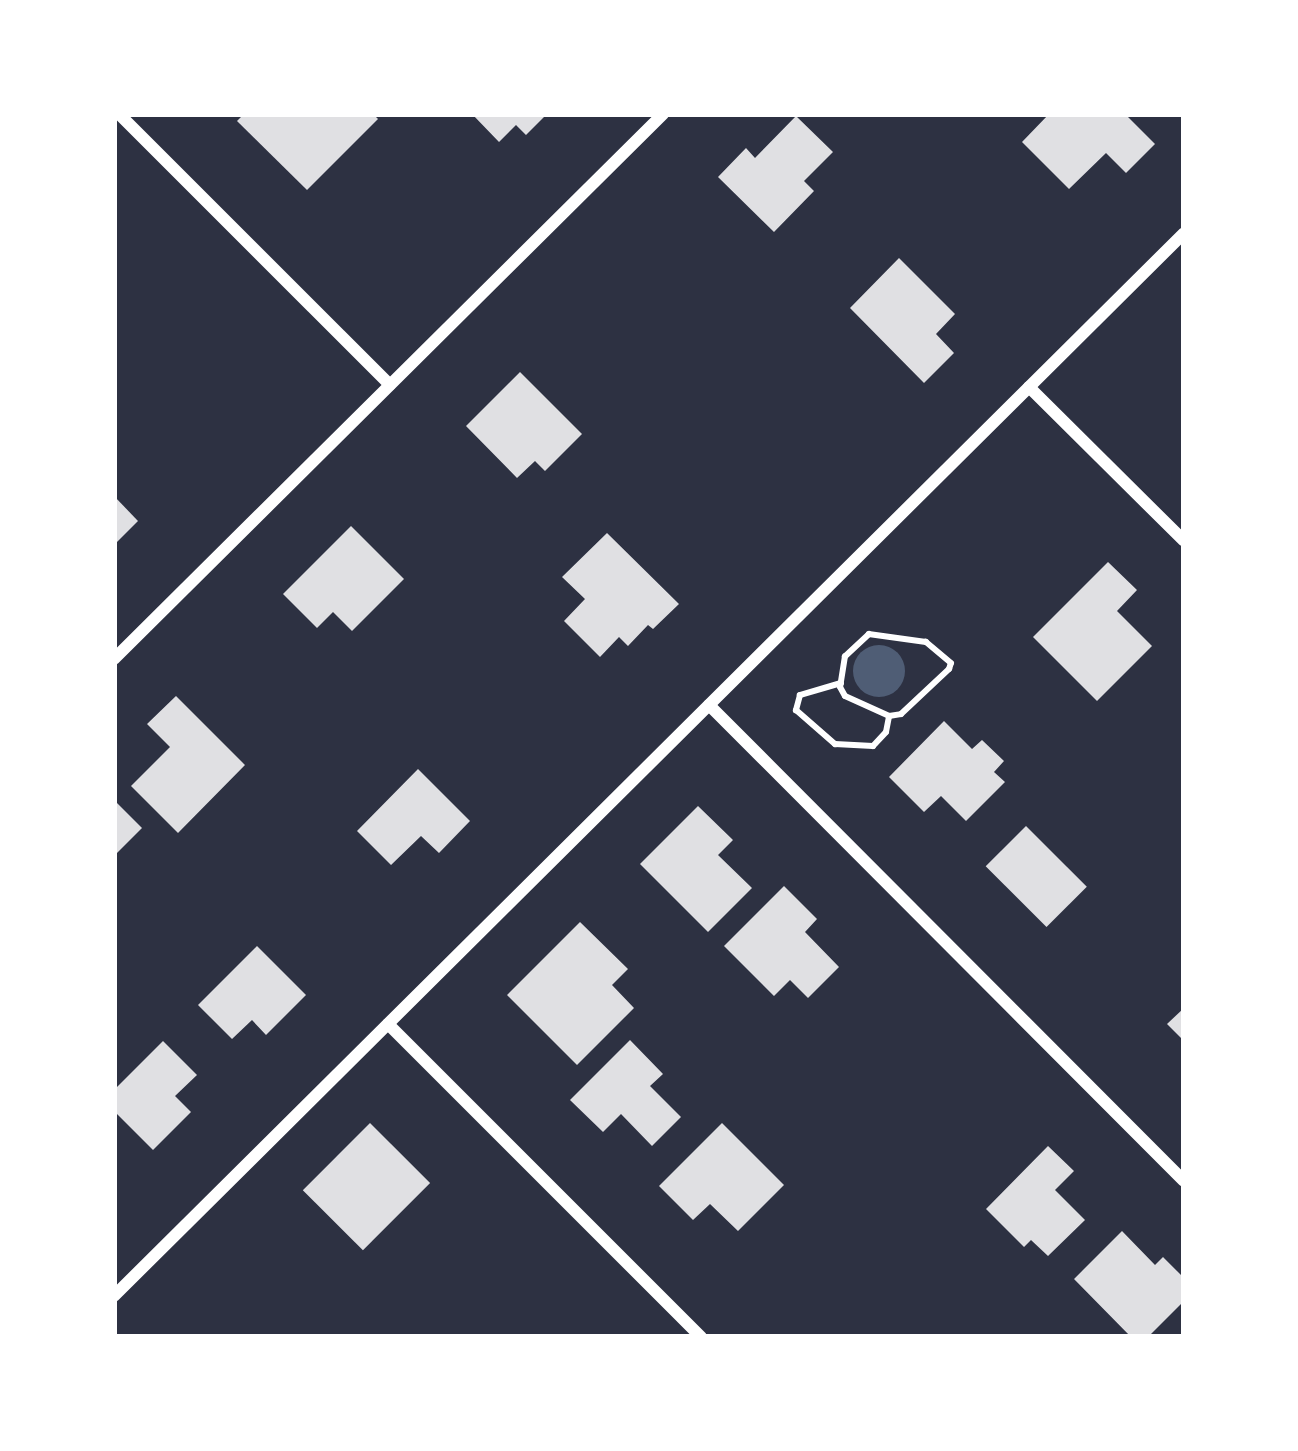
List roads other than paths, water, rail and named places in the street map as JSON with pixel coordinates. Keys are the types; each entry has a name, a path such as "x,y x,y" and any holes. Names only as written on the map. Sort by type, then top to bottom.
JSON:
{"street":[{"path":"118,114 390,385"},
{"path":"114,659 663,114"},
{"path":"114,1296 1184,233"},
{"path":"1029,387 1184,542"},
{"path":"709,705 1184,1181"},
{"path":"388,1024 701,1337"}],"water":[{"path":"879,645 897,653 905,671 897,689 879,697 861,689 853,671 861,653"}]}
